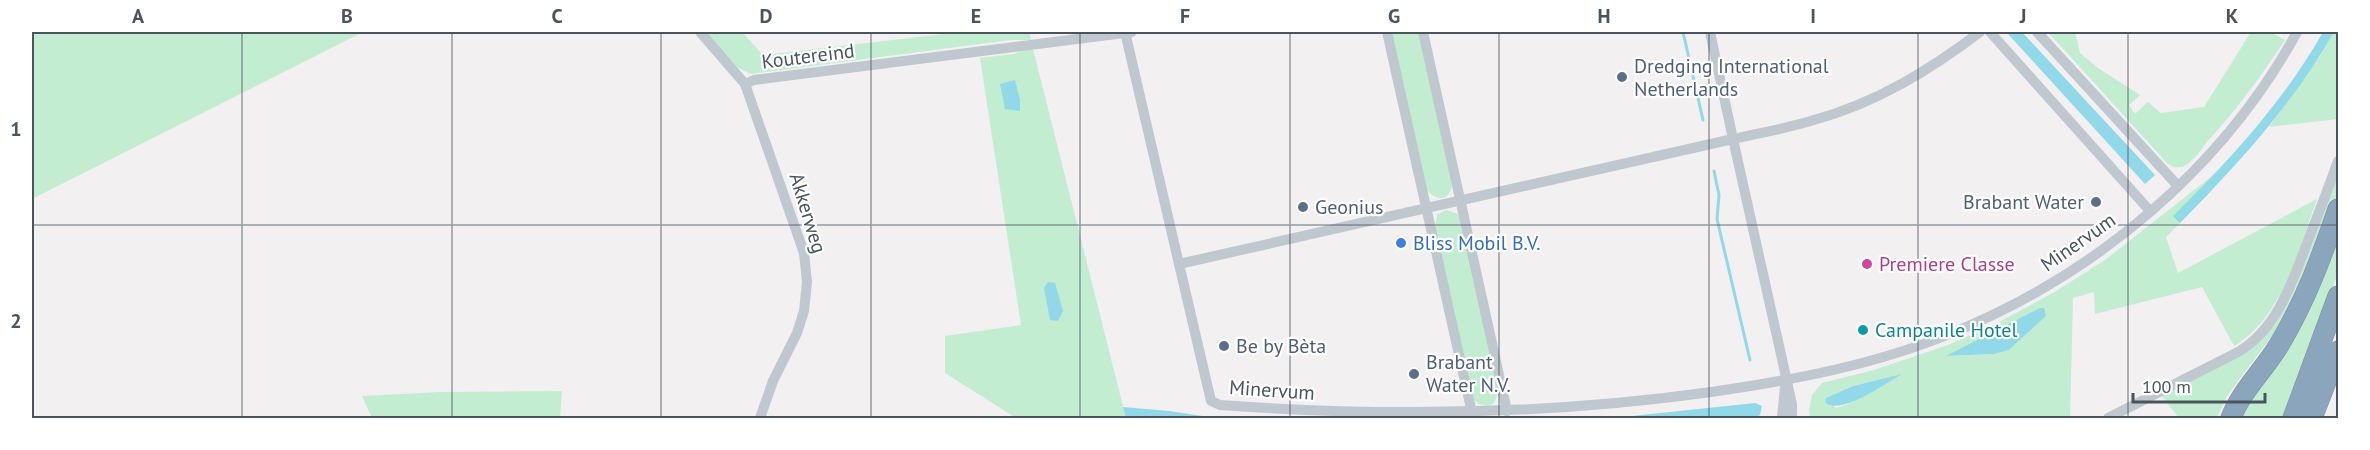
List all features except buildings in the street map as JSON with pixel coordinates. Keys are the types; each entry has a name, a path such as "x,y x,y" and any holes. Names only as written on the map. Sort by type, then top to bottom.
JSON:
{"highway":[{"path":"2231,418 2238,403 2278,346 2310,288 2338,208"},
{"path":"2294,418 2338,296"},
{"path":"2312,418 2338,351"}],"street":[{"name":"Akkerweg","path":"700,32 745,84 804,252 807,282 801,322 777,370 760,418"},
{"name":"Koutereind","path":"745,84 754,80 1128,32"},
{"name":"Minervum","path":"1128,32 1211,402 1220,405 1285,410 1472,413 1654,400 1786,380 1851,366 1914,348 1953,333 2041,290 2086,261 2150,211 2212,152 2276,70 2297,32"},
{"path":"1387,32 1472,413"},
{"path":"1423,32 1508,411"},
{"path":"1710,32 1792,404 1792,418"},
{"path":"1179,264 1815,120 1860,105 1909,81 1945,59 1980,32"},
{"path":"1989,32 2150,211"},
{"path":"2037,32 2178,186"},
{"path":"2108,418 2238,352 2255,340 2265,329 2284,298 2295,273 2338,161"},
{"path":"1782,418 1786,380"}],"green space":[{"path":"32,32 363,32 32,199"},
{"path":"705,32 742,32 763,55 962,32 1029,32 1031,40 1010,40 751,74 737,67"},
{"path":"1391,32 1419,32 1452,186 1444,198 1432,195 1425,187"},
{"path":"2048,32 2075,32 2080,53 2098,68 2140,95 2129,105 2135,114 2148,102 2161,113 2204,107 2251,32 2270,32 2285,40 2248,93 2196,156 2187,164 2177,167 2167,163"},
{"path":"2334,32 2338,32 2338,119 2269,127 2320,56"},
{"path":"1025,49 1033,49 1126,418 1016,418 945,373 945,336 1021,325 980,58 1014,54"},
{"path":"2338,169 2338,201 2311,273 2274,333 2227,396 2217,418 2179,418 2161,395 2259,341"},
{"path":"2217,172 2174,216 2180,223 2166,237 2178,273 2317,199 2287,281 2277,300 2251,334 2234,346 2202,287 2095,314 2094,292 2073,298 2070,418 1810,418 1812,395 1822,383 1874,370 1948,345 2001,321 2053,293 2105,260","holes":["2040,308 2046,316 2009,350 1994,354 1948,356","1898,375 1848,404 1836,408 1826,398 1853,386"]},
{"path":"1446,210 1458,214 1498,393 1494,403 1489,406 1479,404 1474,400 1435,230 1437,215"},
{"path":"2338,225 2338,273 2284,418 2233,418"},
{"path":"562,391 560,418 372,418 362,396 440,392"}],"water":[{"path":"2022,32 2155,175 2145,184 2008,34"},
{"path":"2323,32 2334,32 2283,109 2243,156 2180,223 2173,216 2255,129 2291,82"},
{"path":"1015,80 1020,111 1005,109 1000,84"},
{"path":"1048,282 1055,283 1063,311 1058,321 1050,320 1044,288"},
{"path":"2044,308 2046,316 2009,350 1994,354 1946,356"},
{"path":"1902,374 1851,402 1832,405 1825,402 1826,398 1853,386"},
{"path":"1755,403 1762,406 1760,415 1754,418 1613,418"},
{"path":"1123,407 1169,411 1216,418 1126,418"}],"waterway":[{"path":"1683,32 1703,120"},
{"path":"1714,171 1719,195 1717,219 1750,360"}],"place":[{"name":"Dredging International Netherlands","path":"1622,77"},
{"name":"Brabant Water","path":"2096,202"},
{"name":"Geonius","path":"1303,207"},
{"name":"Bliss Mobil B.V.","path":"1401,243"},
{"name":"Premiere Classe","path":"1867,264"},
{"name":"Campanile Hotel","path":"1863,330"},
{"name":"Be by Bèta","path":"1224,346"},
{"name":"Brabant Water N.V.","path":"1414,374"}]}
